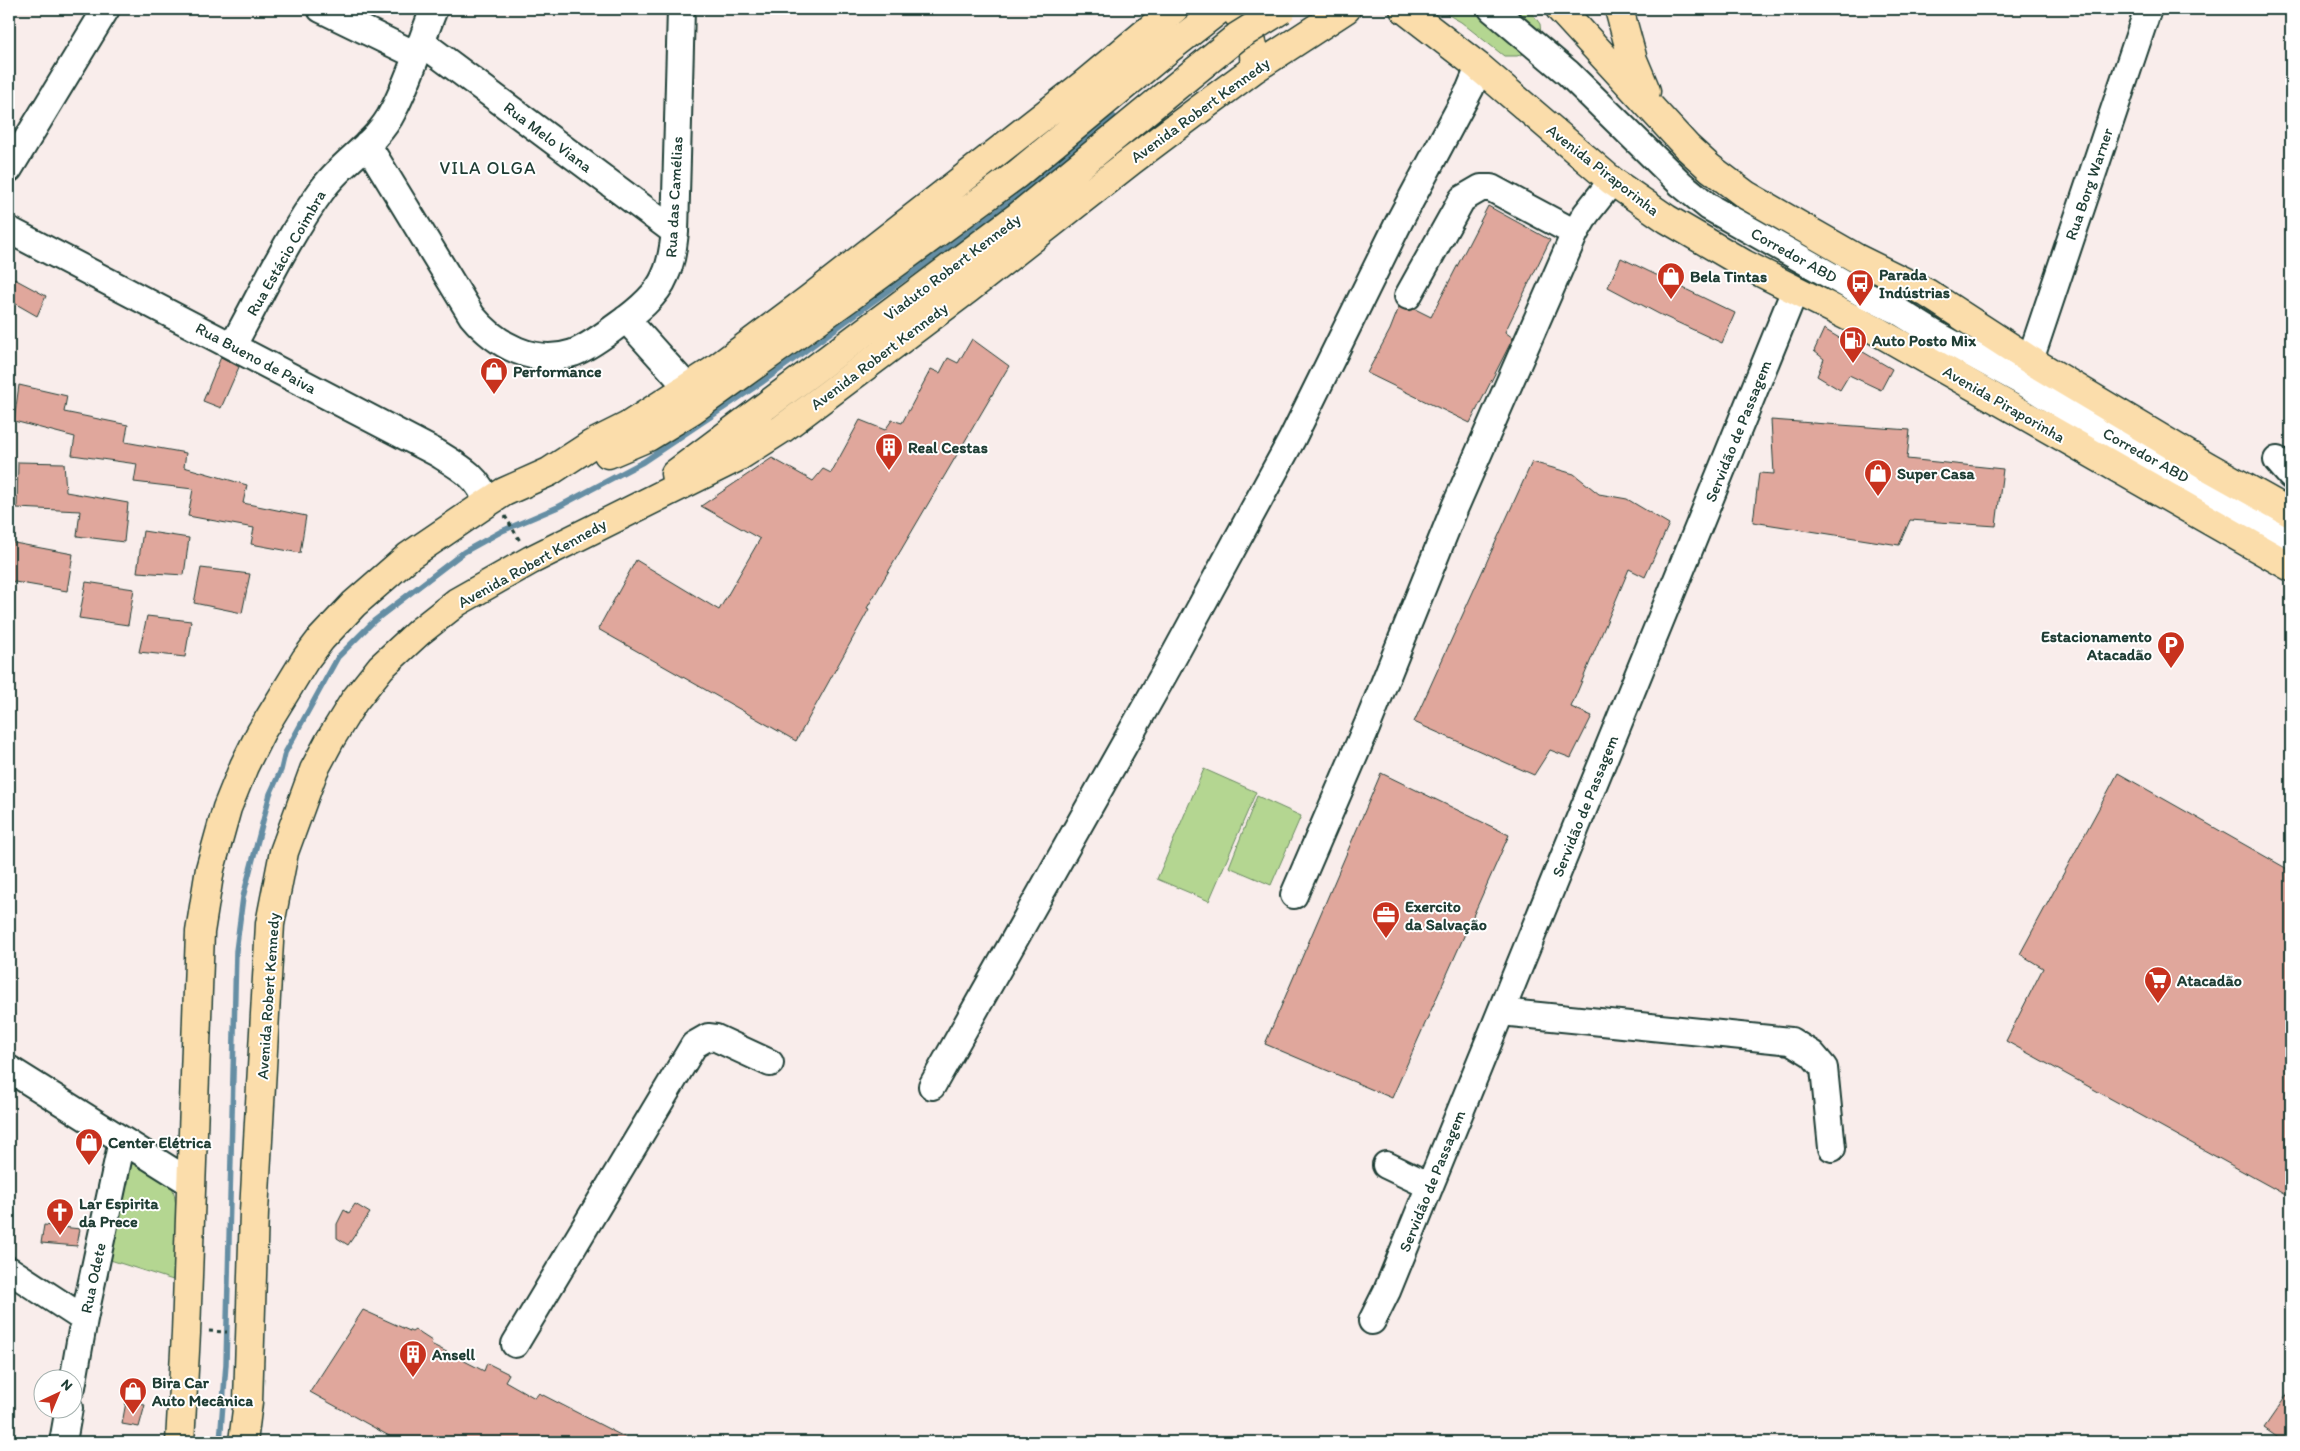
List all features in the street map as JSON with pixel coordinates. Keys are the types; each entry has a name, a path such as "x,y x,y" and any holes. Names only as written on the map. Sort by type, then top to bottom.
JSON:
{"main road":[{"path":"180,1442 186,1333 200,932 210,869 227,808 244,766 291,682 310,653 336,622 370,588 409,556 497,511 504,492 549,472 688,388 808,300 1084,84 1174,9"},
{"path":"549,472 596,460 648,436 700,405 1016,175 1220,9"},
{"path":"1233,9 1240,16 1253,42 1256,54 1254,69"},
{"name":"Viaduto Robert Kennedy","path":"615,517 802,381 1016,218 1199,67 1237,38 1282,9"},
{"name":"Avenida Robert Kennedy","path":"244,1442 248,1402 254,1212 270,924 284,852 314,770 354,701 381,667 418,632 457,602 615,517 672,492 738,457 782,429 1254,69 1346,9"},
{"name":"Avenida Piraporinha","path":"1404,9 1479,67 1612,181 1667,219 1744,264 1877,331 2291,567"},
{"path":"1560,9 1710,168 1746,195 1856,258 1927,293 2030,360 2206,466 2291,513"},
{"path":"1619,9 1633,60 1661,118"}],"street":[{"path":"9,169 106,9"},
{"name":"Rua Melo Viana","path":"322,9 418,49 675,232"},
{"name":"Rua Estácio Coimbra","path":"233,345 306,214 322,189 339,169 378,134 393,111 434,9"},
{"name":"Rua das Camélias","path":"367,144 472,316 491,336 511,348 532,356 563,355 585,348 626,319 655,293 665,278 670,263 675,232 681,9"},
{"name":"Corredor ABD","path":"1492,9 1568,73 1681,184 1709,207 2026,384 2096,427 2291,537"},
{"name":"Rua Borg Warner","path":"2030,360 2148,9"},
{"path":"932,1086 1168,666 1292,439 1399,222 1470,89 1479,67"},
{"path":"1294,895 1367,726 1452,516 1575,232 1586,214 1612,181"},
{"path":"1408,296 1462,199 1481,188 1491,188 1575,232"},
{"name":"Rua Bueno de Paiva","path":"9,230 233,345 452,462 476,480 497,511"},
{"name":"Servidão de Passagem","path":"1372,1321 1387,1291 1795,290"},
{"path":"626,319 688,388"},
{"path":"1501,1012 1790,1041 1812,1054 1824,1068 1832,1148"},
{"path":"515,1344 694,1045 708,1038 716,1038 770,1063"},
{"path":"9,1069 191,1183"},
{"name":"Rua Odete","path":"75,1368 122,1141"},
{"path":"1386,1165 1430,1186"},
{"path":"9,1270 84,1319"},
{"path":"63,1442 67,1418"}],"path":[{"path":"497,511 518,538"},
{"path":"206,1331 230,1332"}],"green space":[{"path":"1438,9 1479,9 1526,53 1517,56 1504,56 1461,22"},
{"path":"1501,9 1529,9 1540,24 1541,34"},
{"path":"1204,769 1256,792 1209,901 1157,879"},
{"path":"1257,796 1301,816 1271,885 1229,867"},
{"path":"128,1154 157,1169 165,1175 171,1184 176,1209 173,1280 104,1258"}],"building":[{"path":"1488,206 1550,240 1505,332 1513,338 1470,423 1367,373 1390,330 1399,307 1408,311 1415,309 1431,317"},
{"name":"Bela Tintas","path":"1621,258 1735,313 1722,343 1659,314 1608,287"},
{"path":"9,276 46,296 37,316 9,300"},
{"name":"Auto Posto Mix","path":"1824,329 1892,369 1881,390 1849,375 1840,390 1817,376 1824,359 1814,351"},
{"path":"972,339 1009,366 867,608 869,609 796,741 598,629 636,560 719,610 760,539 701,506 772,458 813,481 823,469 831,473 860,420 885,430 892,420 902,423 931,369 940,373 948,358 958,363"},
{"path":"221,357 239,367 221,408 203,401"},
{"path":"19,385 67,396 64,412 128,425 125,442 186,453 184,467 247,485 243,503 306,516 300,553 251,544 254,528 188,516 193,489 134,482 137,464 72,455 75,437 14,421"},
{"name":"Super Casa","path":"1771,420 1910,430 1907,459 2003,469 1996,526 1910,520 1899,545 1753,522 1759,473 1774,474"},
{"path":"18,462 64,463 66,492 128,503 124,542 77,536 80,511 17,508"},
{"path":"1532,462 1574,474 1599,494 1627,499 1669,524 1645,577 1629,569 1571,707 1592,716 1571,758 1550,750 1534,775 1414,722"},
{"path":"143,531 189,538 184,575 137,572"},
{"path":"9,542 73,554 67,591 9,581"},
{"path":"201,568 250,574 242,613 194,603"},
{"path":"86,582 134,589 128,625 79,618"},
{"path":"147,616 191,621 185,657 139,652"},
{"name":"Exercito da Salvação","path":"1381,773 1509,835 1392,1098 1265,1044"},
{"name":"Atacadão","path":"2118,773 2291,871 2291,1198 2006,1041 2043,968 2020,954"},
{"path":"355,1204 370,1213 348,1245 337,1238 337,1224 344,1210 349,1213"},
{"name":"Lar Espirita da Prece","path":"44,1225 80,1229 77,1246 41,1243"},
{"name":"Ansell","path":"363,1310 412,1332 415,1330 432,1341 431,1344 484,1371 487,1363 509,1374 505,1381 535,1398 539,1393 634,1442 400,1442 310,1392"},
{"path":"2291,1389 2291,1442 2284,1442 2264,1428"},
{"name":"Bira Car Auto Mecânica","path":"126,1402 145,1405 139,1427 122,1424"}],"waterway":[{"path":"220,1442 226,1364 236,951 243,897 270,794 281,770 285,753 338,657 374,621 464,552 502,531 558,507 643,462 761,383 1003,207 1114,117"}],"place":[{"name":"Bela Tintas","path":"1671,300"},
{"name":"Parada Indústrias","path":"1860,307"},
{"name":"Auto Posto Mix","path":"1853,364"},
{"name":"Performance","path":"494,395"},
{"name":"Real Cestas","path":"889,471"},
{"name":"Super Casa","path":"1878,497"},
{"name":"Estacionamento Atacadão","path":"2171,669"},
{"name":"Exercito da Salvação","path":"1386,939"},
{"name":"Atacadão","path":"2158,1004"},
{"name":"Center Elétrica","path":"89,1166"},
{"name":"Lar Espirita da Prece","path":"60,1236"},
{"name":"Ansell","path":"413,1378"},
{"name":"Bira Car Auto Mecânica","path":"133,1415"}],"district":[{"name":"VILA OLGA","path":"488,168"}]}
